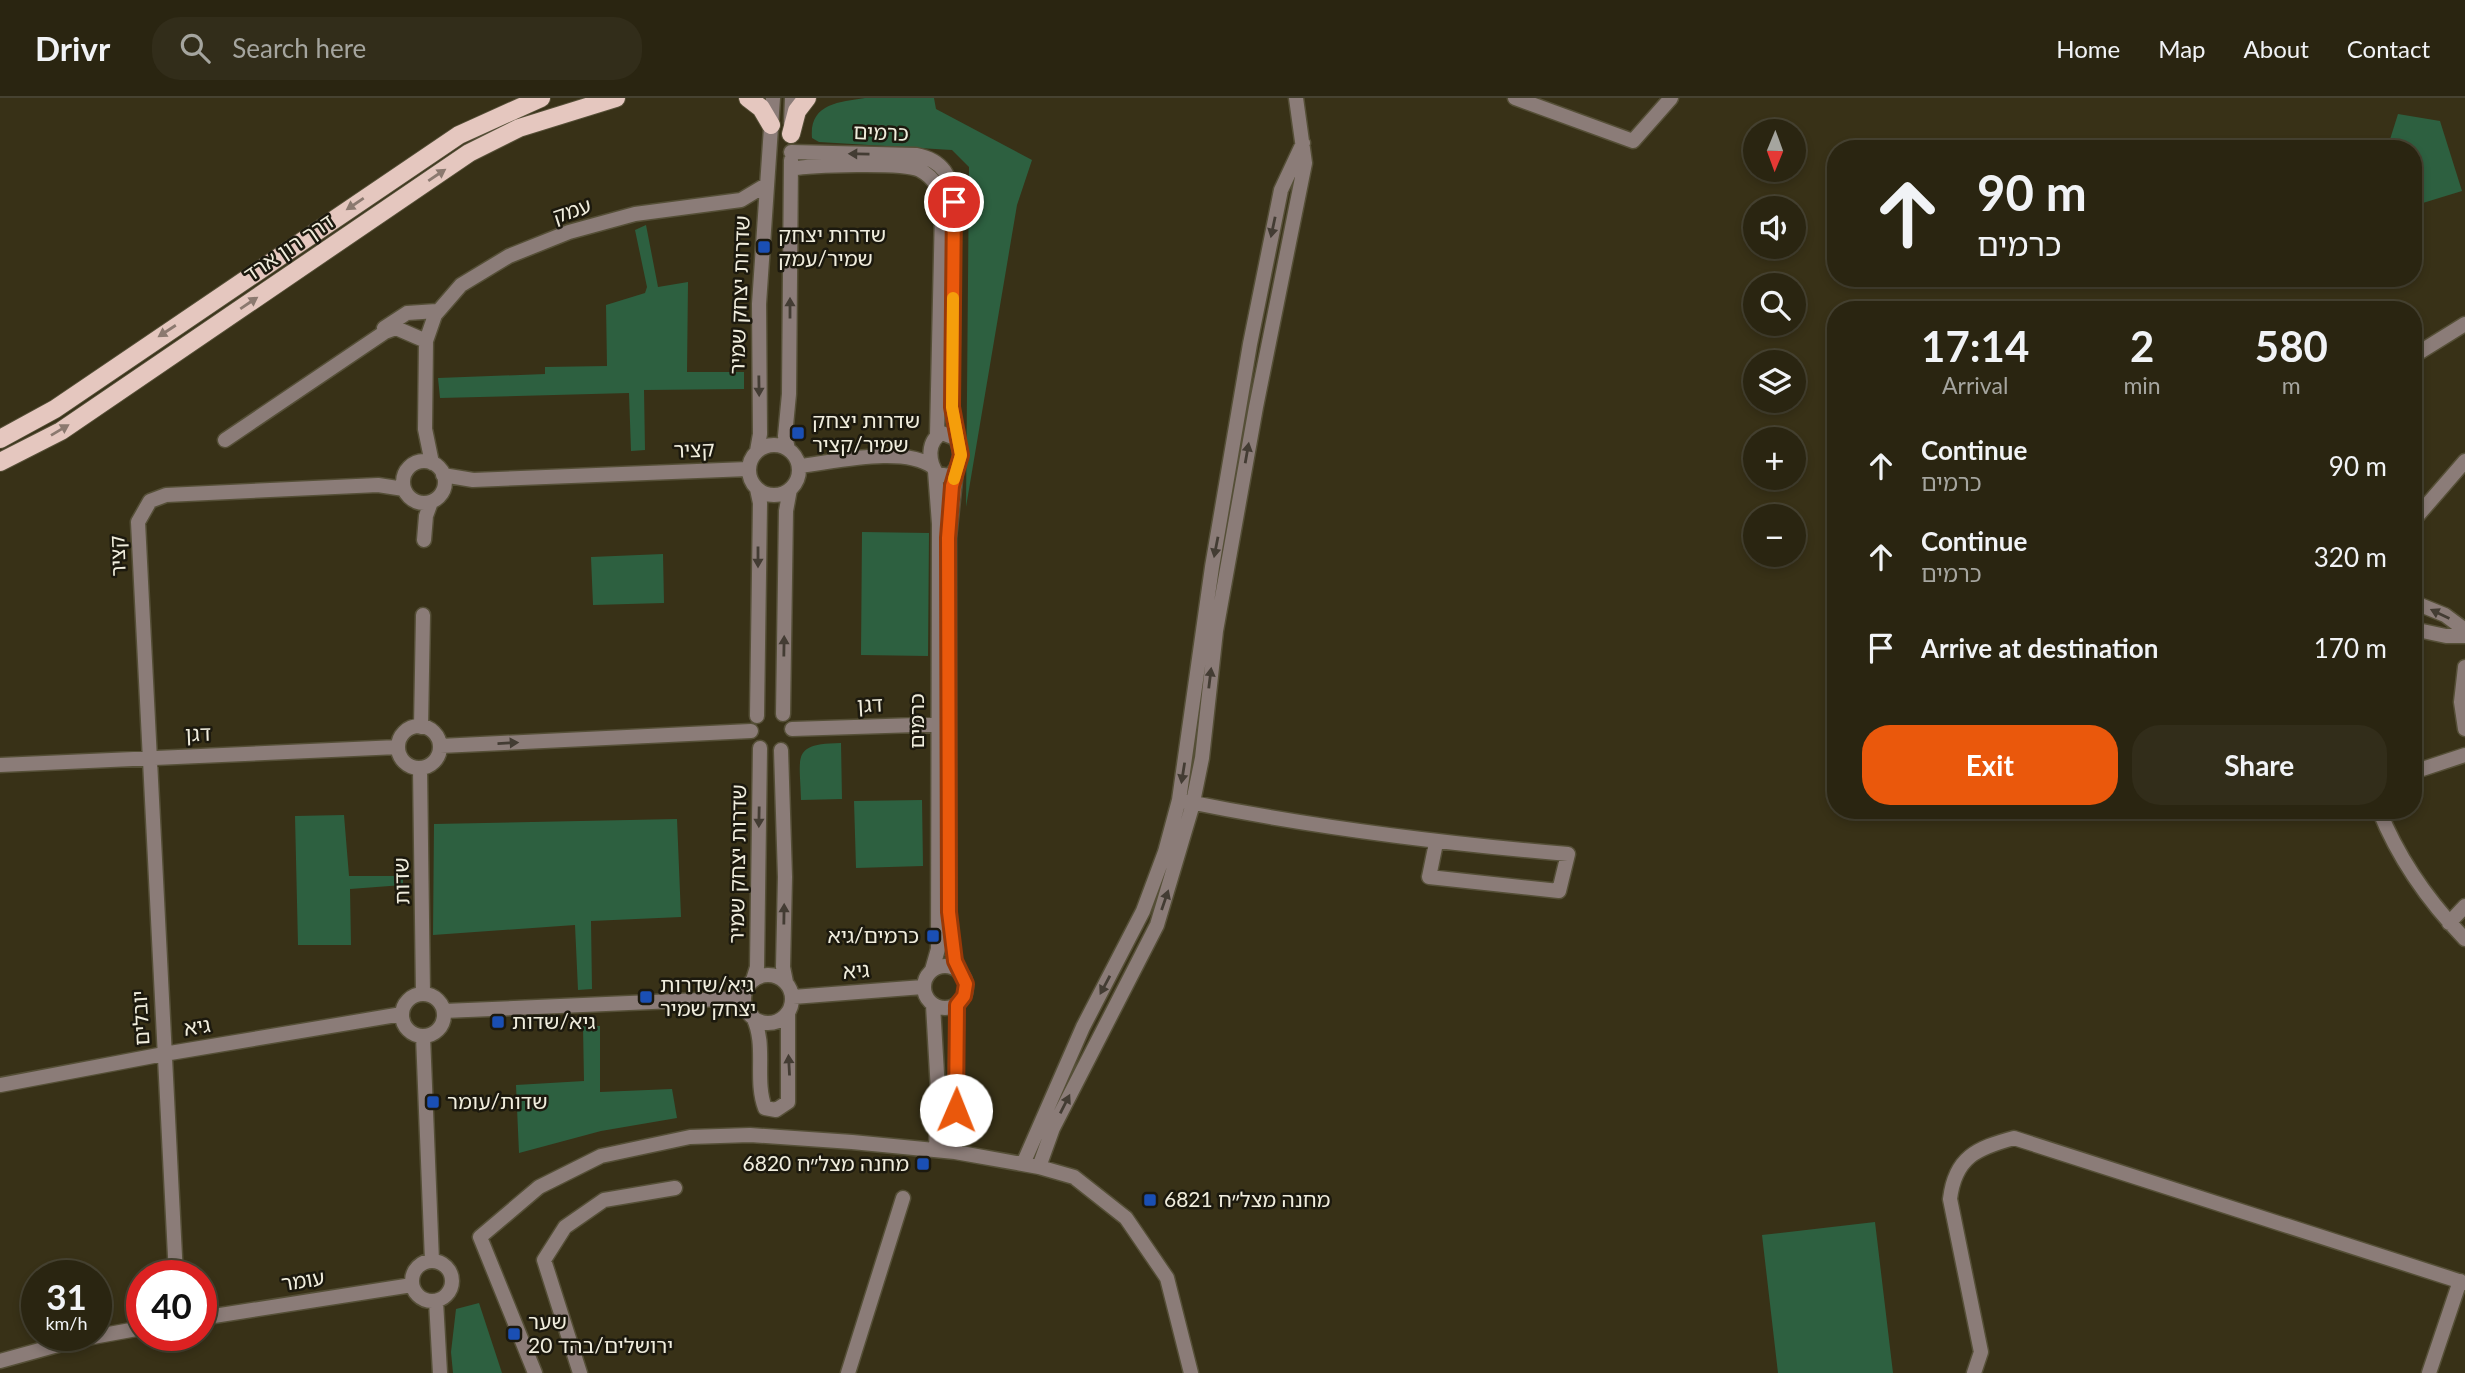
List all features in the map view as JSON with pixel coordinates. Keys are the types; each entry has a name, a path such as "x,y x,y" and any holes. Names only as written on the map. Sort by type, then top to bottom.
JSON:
{"main road":[{"name":"דרך רון ארד","path":"0,439 64,402 459,135 541,98"},
{"name":"דרך רון ארד","path":"0,462 61,431 469,153 519,128 616,98"},
{"path":"748,98 761,108 771,125"},
{"path":"791,134 797,111 807,98"}],"street":[{"name":"שדרות יצחק שמיר","path":"757,451 760,434 759,304 773,98"},
{"path":"757,489 777,495 790,489 796,483 799,466 788,449 786,436 789,394 792,98"},
{"path":"1023,1164 1083,1027 1143,911 1202,758 1216,631 1256,407 1305,163 1296,98"},
{"path":"1515,98 1633,141 1671,98"},
{"name":"כרמים","path":"791,152 916,155 934,160 948,174 954,202 952,407 957,440"},
{"name":"כרמים","path":"791,169 904,166 922,171 937,184 942,210 936,437"},
{"name":"עמק","path":"432,463 425,429 426,341 446,299 482,270 569,232 635,214 741,200 766,185"},
{"path":"741,200 763,219"},
{"path":"373,340 387,325 407,313 438,311"},
{"path":"2422,351 2465,324"},
{"path":"225,440 373,340 396,328 426,341"},
{"name":"עמק","path":"416,463 425,429"},
{"path":"799,466 892,457 914,458 945,476 956,470 961,455 957,440 948,433 892,457"},
{"path":"934,469 930,452 936,437"},
{"path":"751,731 758,716 760,503 748,469 757,451 769,445 788,449"},
{"path":"2422,511 2465,461"},
{"path":"416,463 432,463 443,475 443,490 432,502 424,534 416,501 404,489 405,474 416,463"},
{"name":"קציר","path":"443,475 473,480 748,469"},
{"name":"כרמים","path":"934,469 939,524 949,912 952,949 958,971"},
{"name":"כרמים","path":"932,970 938,949 948,538 956,470"},
{"name":"קציר","path":"378,485 405,474"},
{"name":"קציר","path":"443,490 473,480"},
{"name":"קציר","path":"148,757 138,522 150,501 166,495 378,485 404,489"},
{"path":"751,731 760,748 770,752 781,750 790,741 792,729 783,714 786,511 790,489"},
{"path":"416,501 432,502"},
{"path":"2422,606 2445,615 2465,630"},
{"path":"421,727 423,615"},
{"path":"2422,631 2446,636 2465,636"},
{"path":"2465,667 2461,702 2465,729"},
{"path":"758,716 773,710 783,714"},
{"name":"דגן","path":"792,729 944,724"},
{"path":"421,727 434,733 440,746 435,761 420,768 405,762 398,747 405,732 421,727"},
{"path":"440,746 751,731"},
{"name":"דגן","path":"0,765 398,747"},
{"name":"שדרות יצחק שמיר","path":"752,980 757,967 760,748"},
{"name":"שדרות יצחק שמיר","path":"781,750 785,877 783,967 786,982"},
{"path":"2422,769 2465,755"},
{"name":"יובלים","path":"148,757 175,1260"},
{"name":"שדות","path":"420,768 423,994"},
{"path":"1186,801 1339,830 1436,843 1568,854 1559,891 1429,877 1436,843"},
{"path":"1039,1167 1053,1128 1157,925 1177,866 1186,801"},
{"path":"2383,819 2404,862 2449,923 2465,939"},
{"path":"2449,923 2465,906"},
{"path":"936,1150 933,1005 923,987 932,970 944,965 958,971 964,978 966,990 957,1005 955,1152"},
{"path":"766,974 786,982 793,997 789,1013 788,1102 776,1110 765,1108 760,1096 759,1040 744,998 752,980 766,974"},
{"name":"גיא","path":"793,997 923,987"},
{"path":"423,994 437,999 444,1011 439,1028 423,1036 410,1032 402,1014 411,998 423,994"},
{"path":"444,1011 744,998"},
{"path":"933,1005 945,1008 957,1005"},
{"path":"753,1017 772,1023 789,1013"},
{"name":"גיא","path":"0,1085 163,1054 402,1014"},
{"path":"423,1036 432,1261"},
{"path":"535,1373 480,1237 539,1187 601,1156 690,1137 750,1135 955,1152 1039,1167 1074,1177 1126,1218 1167,1278 1191,1373"},
{"path":"1974,1373 1981,1352 1950,1199 1952,1180 1965,1159 1988,1145 2014,1138 2463,1282 2429,1373"},
{"path":"580,1373 544,1260 565,1227 604,1200 675,1188"},
{"path":"848,1373 903,1198"},
{"path":"432,1261 445,1265 453,1283 447,1295 436,1301 418,1296 412,1285 417,1268 432,1261"},
{"name":"עומר","path":"217,1315 412,1285"},
{"path":"436,1301 440,1373"},
{"path":"0,1361 76,1340 126,1331"}],"green space":[{"path":"865,98 934,98 936,109 1032,160 1017,205 966,507 969,167 952,150 819,142 812,138 812,127 820,111 836,103"},
{"path":"2398,114 2440,121 2462,191 2422,203 2422,140 2390,140"},
{"path":"646,225 658,287 688,282 687,372 744,372 744,389 644,390 645,450 631,451 629,393 440,398 438,378 545,374 545,367 607,366 606,305 645,293 647,287 635,230"},
{"path":"862,532 929,533 928,656 861,655"},
{"path":"663,554 664,603 593,605 591,557"},
{"path":"841,743 842,799 801,800 802,755 814,746"},
{"path":"922,800 923,866 856,868 854,801"},
{"path":"344,815 349,876 403,876 403,885 350,889 351,945 298,945 295,816"},
{"path":"677,819 681,917 591,921 592,989 578,990 575,925 433,935 434,824"},
{"path":"583,1026 600,1026 600,1092 672,1089 677,1118 601,1131 519,1153 516,1085 584,1081"},
{"path":"1875,1222 1893,1373 1778,1373 1762,1235"},
{"path":"479,1303 502,1373 453,1373 451,1352 456,1309"}],"slow traffic":[{"path":"953,298 952,407 961,455 954,479"}],"place":[{"name":"שדרות יצחק שמיר/עמק","path":"764,247"},
{"name":"שדרות יצחק שמיר/קציר","path":"798,433"},
{"name":"כרמים/גיא","path":"933,936"},
{"name":"גיא/שדרות יצחק שמיר","path":"646,997"},
{"name":"גיא/שדות","path":"498,1022"},
{"name":"שדות/עומר","path":"433,1102"},
{"name":"מחנה מצל״ח 6820","path":"923,1164"},
{"name":"מחנה מצל״ח 6821","path":"1150,1200"},
{"name":"שער ירושלים/בהד 20","path":"514,1334"}],"route":[{"path":"954,202 952,407 961,455 952,486 948,538 949,912 955,961 966,984 964,996 957,1005 956,1110"}]}
